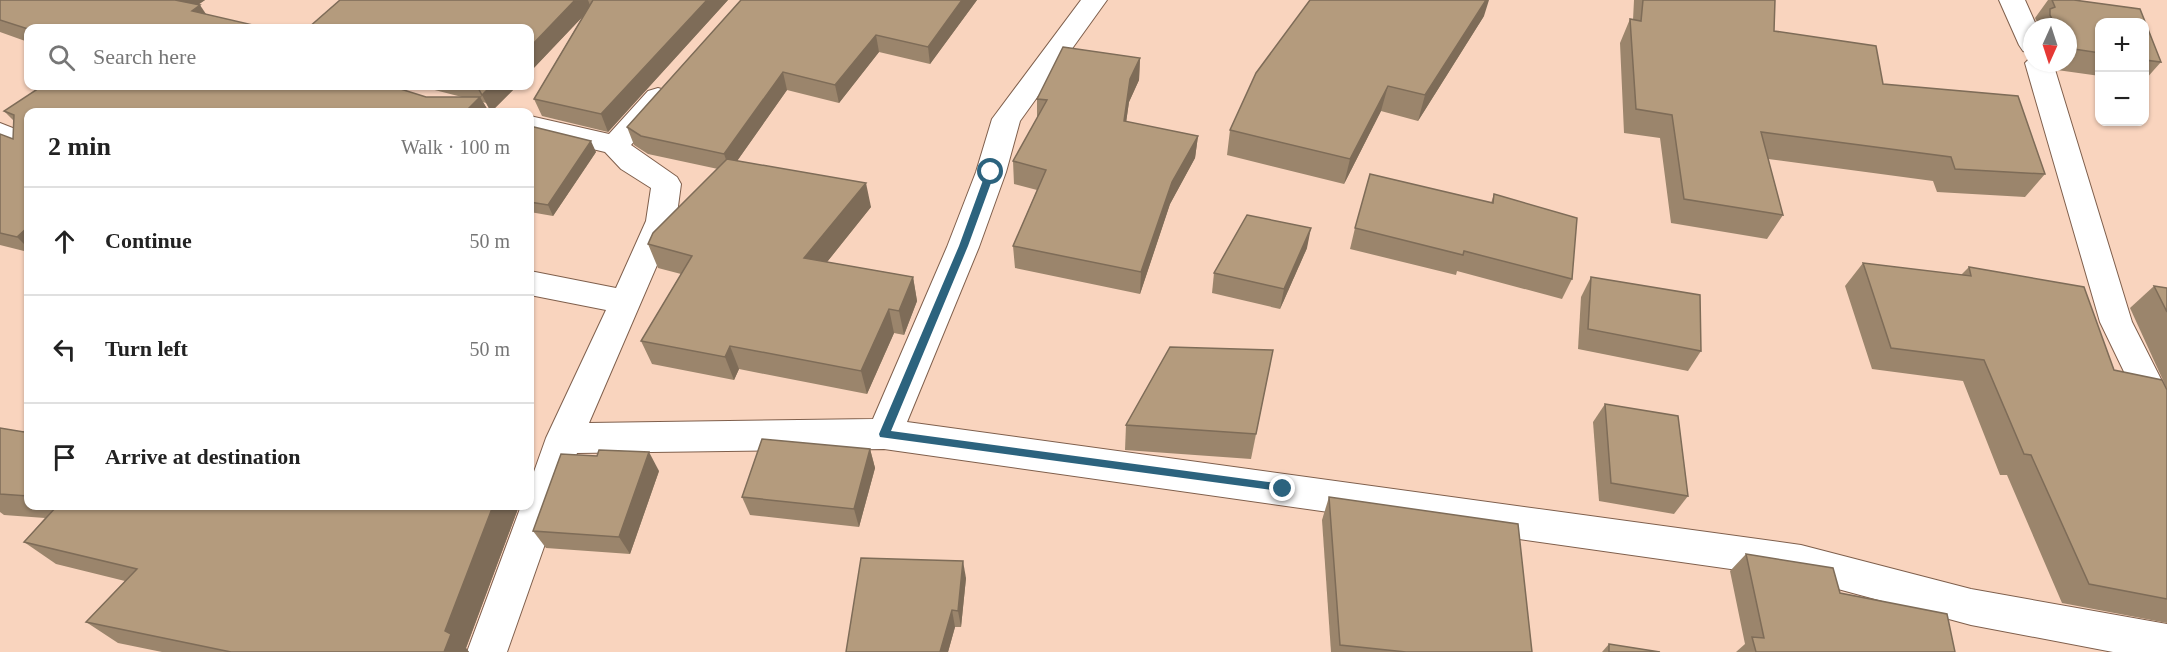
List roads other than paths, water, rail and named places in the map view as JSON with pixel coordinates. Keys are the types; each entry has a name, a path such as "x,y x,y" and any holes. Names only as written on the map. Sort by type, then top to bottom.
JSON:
{"street":[{"path":"884,434 963,246 991,172 1006,119 1094,0"},
{"path":"2012,0 2023,25"},
{"path":"2042,72 2116,322 2167,426"},
{"path":"615,145 677,75"},
{"path":"487,652 564,438 661,221 666,184 652,172 622,158 615,145 534,126"},
{"path":"0,133 24,143"},
{"path":"534,284 626,302"},
{"path":"564,438 884,434 1801,562 1971,607 2058,637 2167,644"}]}
